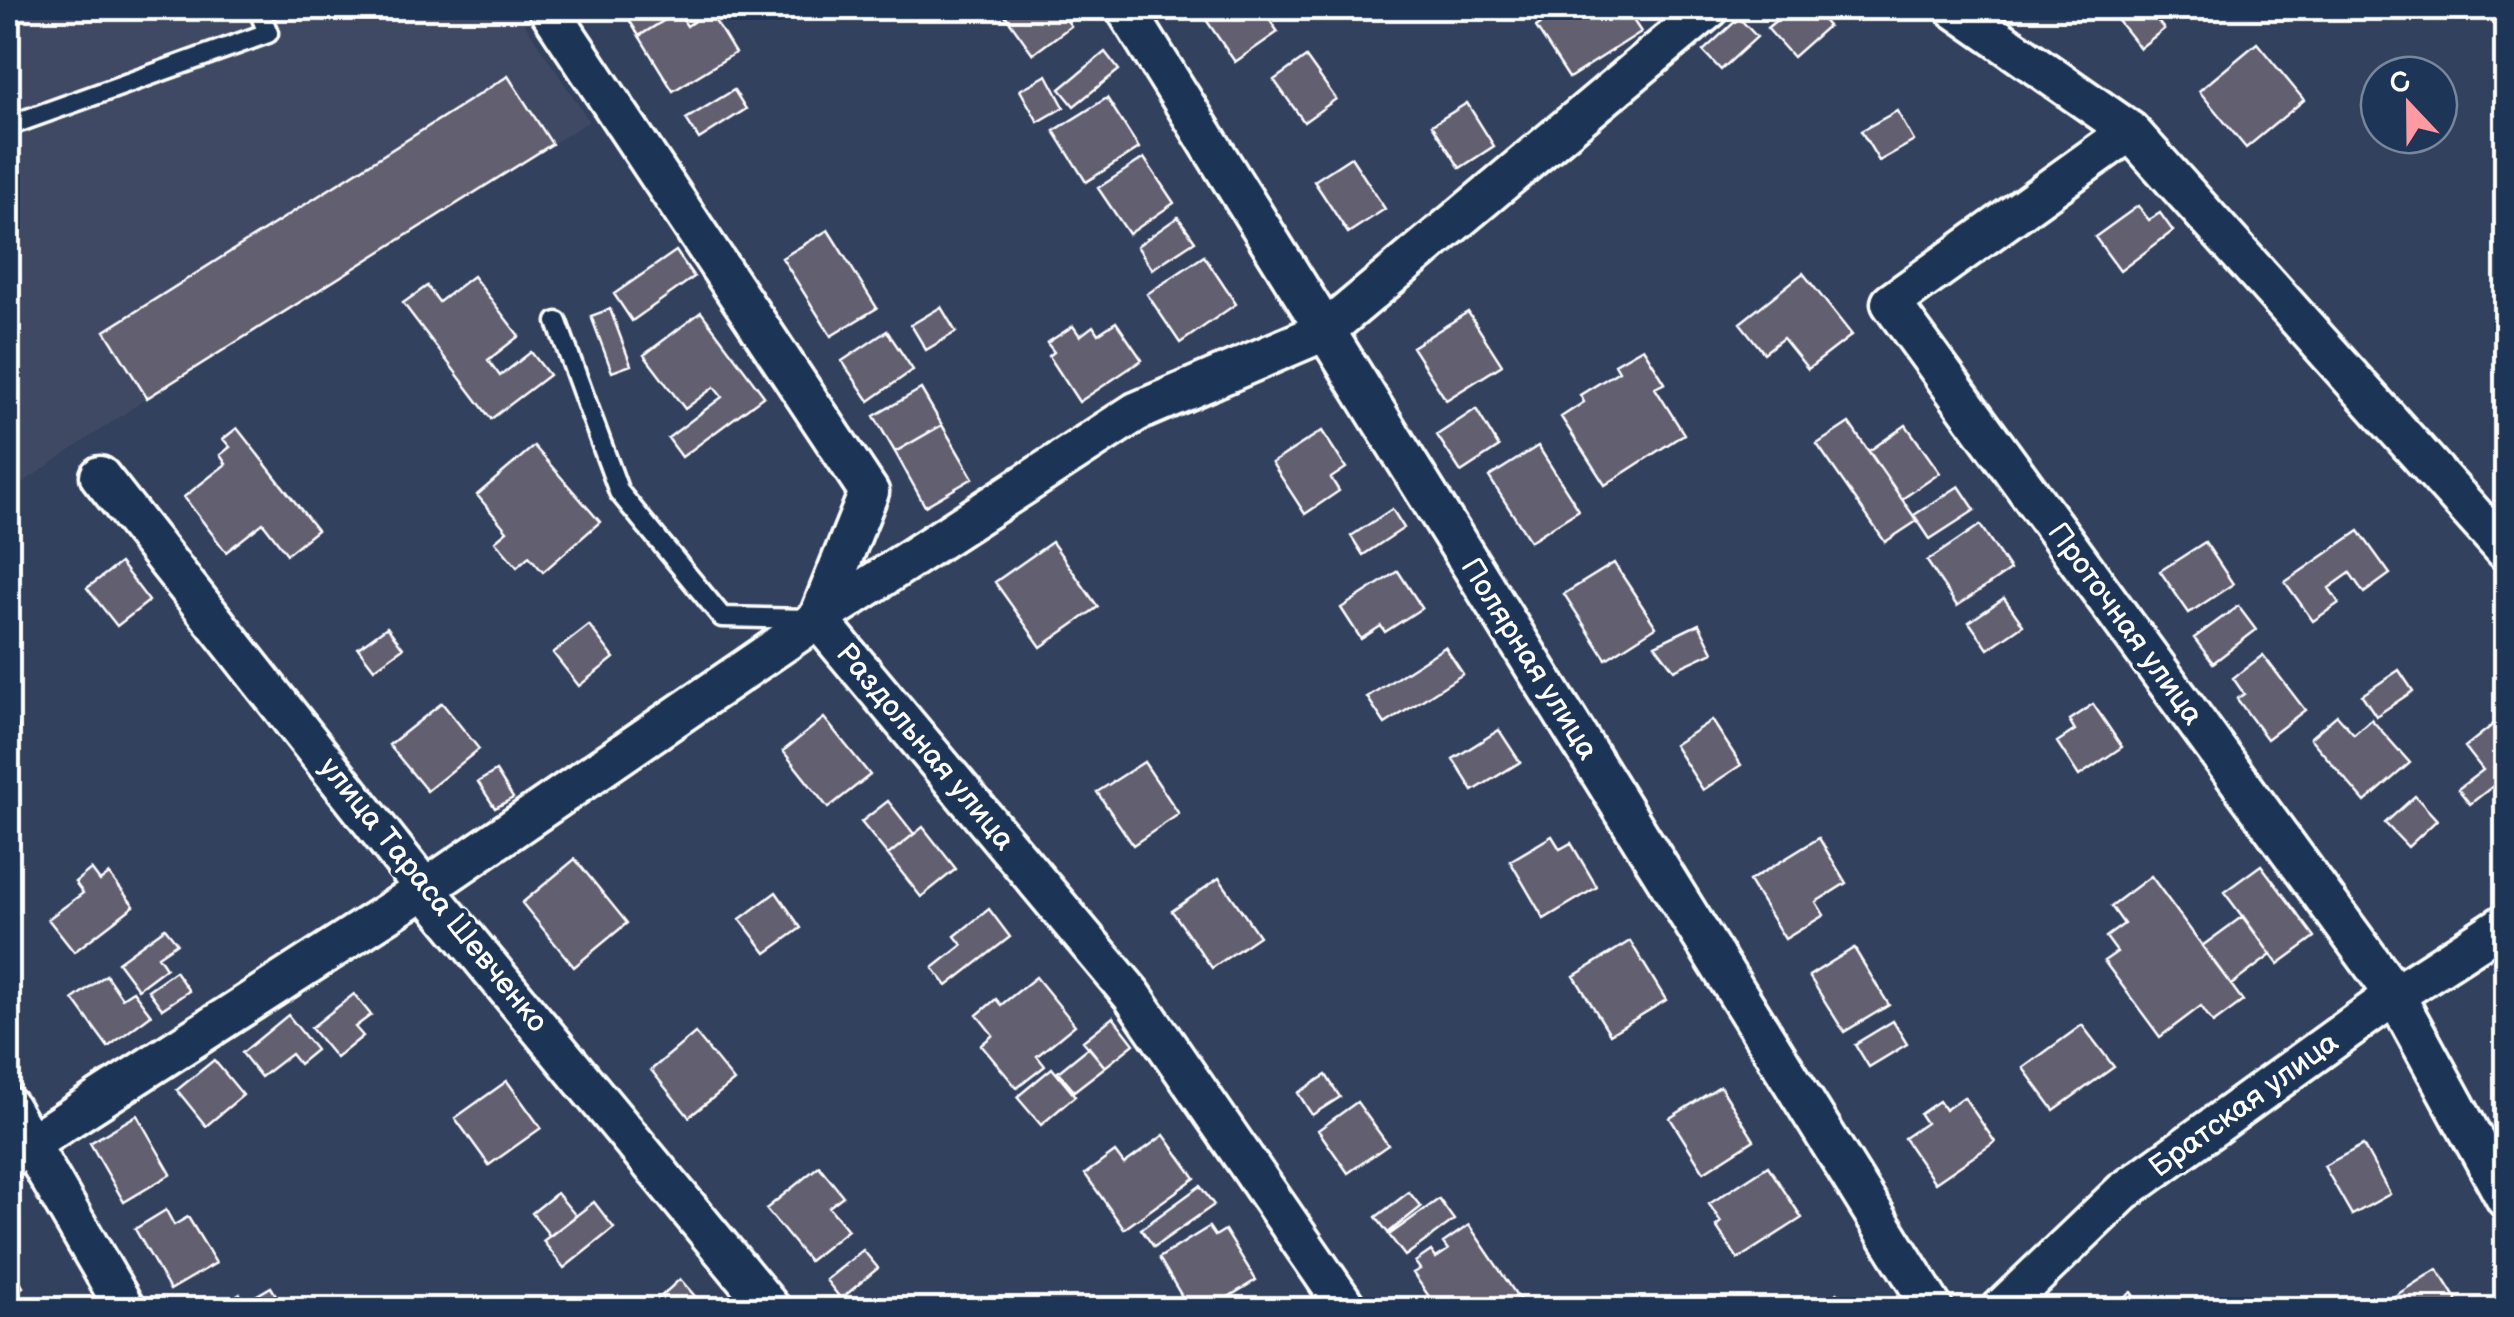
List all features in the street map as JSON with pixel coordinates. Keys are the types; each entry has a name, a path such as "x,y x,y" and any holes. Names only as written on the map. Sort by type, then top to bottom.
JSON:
{"street":[{"name":"Раздольная улица","path":"548,8 869,492 818,619 1132,995 1348,1310"},
{"name":"Полярная улица","path":"1125,8 1934,1310"},
{"path":"19,1151 425,888 818,619 1136,412 1324,330 1710,8"},
{"path":"1954,8 2130,131 2506,550"},
{"name":"Проточная улица","path":"2130,131 1891,303 2395,995 2506,1199"},
{"name":"улица Тараса Шевченко","path":"100,476 425,888 772,1310"},
{"name":"Братская улица","path":"2000,1310 2122,1192 2395,995 2506,923"},
{"path":"8,1106 19,1151 126,1310"}],"lane":[{"path":"8,126 268,33 258,8"},
{"path":"557,322 619,492 722,618 818,619"}],"shaded area":[{"path":"8,8 514,8 589,121 147,398 8,493"}],"building":[{"path":"8,8 32,8 8,16"},
{"path":"622,8 675,8 678,12 639,36"},
{"path":"1000,8 1058,8 1071,26 1033,54"},
{"path":"1198,8 1261,8 1278,32 1235,62"},
{"path":"1566,8 1625,8 1641,32 1569,78 1536,27"},
{"path":"1791,8 1812,8 1828,26 1793,57 1767,28"},
{"path":"2147,8 2164,29 2140,48 2110,11"},
{"path":"709,11 735,53 673,91 639,36 678,12 687,26"},
{"path":"1739,18 1757,37 1721,70 1703,51"},
{"path":"2257,43 2304,100 2246,148 2199,91"},
{"path":"1105,52 1119,70 1074,106 1060,89"},
{"path":"1306,57 1336,99 1304,122 1274,80"},
{"path":"1047,75 1064,107 1038,122 1020,90"},
{"path":"508,76 552,144 147,398 105,331"},
{"path":"734,90 746,109 699,139 686,119"},
{"path":"1107,98 1139,148 1086,182 1054,131"},
{"path":"1467,103 1494,146 1460,168 1432,125"},
{"path":"1897,111 1914,141 1879,161 1861,131"},
{"path":"1351,157 1385,209 1348,233 1314,181"},
{"path":"1144,158 1174,203 1129,234 1098,188"},
{"path":"2138,206 2149,220 2160,213 2173,231 2120,271 2095,237"},
{"path":"1178,217 1195,241 1152,269 1137,246"},
{"path":"828,230 877,308 831,336 782,258"},
{"path":"676,251 694,277 632,321 614,294"},
{"path":"1204,256 1236,304 1180,343 1147,294"},
{"path":"1803,273 1852,335 1808,369 1783,338 1764,353 1740,323"},
{"path":"473,276 519,336 488,360 500,376 531,352 549,375 491,419 403,303 427,286 439,302"},
{"path":"941,307 956,332 926,350 911,325"},
{"path":"610,309 631,365 612,372 591,316"},
{"path":"701,312 764,396 682,457 668,438 722,397 714,387 685,409 644,355"},
{"path":"1468,312 1502,365 1446,400 1412,347"},
{"path":"1116,322 1142,360 1079,402 1049,356 1054,352 1047,343 1073,326 1080,336 1093,326 1098,334"},
{"path":"887,331 913,370 869,401 842,361"},
{"path":"1643,348 1665,383 1655,388 1684,434 1605,485 1561,417 1584,402 1580,395 1619,371 1615,364"},
{"path":"921,389 942,425 895,452 874,416"},
{"path":"1476,409 1499,447 1461,472 1437,435"},
{"path":"1849,423 1917,521 1885,542 1817,444"},
{"path":"942,425 973,478 925,506 895,452"},
{"path":"1906,425 1940,473 1902,499 1869,451"},
{"path":"237,428 317,530 287,554 263,523 226,552 184,497 226,464 220,455 230,447 223,439"},
{"path":"1322,431 1346,468 1331,478 1339,491 1305,514 1272,463"},
{"path":"534,446 600,522 543,572 529,556 517,567 495,541 507,531 477,495"},
{"path":"1538,446 1579,510 1530,541 1489,477"},
{"path":"1959,486 1975,510 1930,539 1914,515"},
{"path":"1392,509 1404,528 1363,555 1351,536"},
{"path":"1980,525 2010,570 1957,606 1927,561"},
{"path":"2359,531 2390,574 2364,593 2350,573 2329,588 2339,603 2313,621 2285,582"},
{"path":"1052,542 1098,607 1041,647 995,582"},
{"path":"2205,542 2233,584 2189,613 2160,571"},
{"path":"120,563 149,601 117,626 87,588"},
{"path":"1614,563 1656,627 1606,659 1564,594"},
{"path":"1398,571 1422,608 1385,632 1381,626 1361,639 1341,608"},
{"path":"2004,598 2023,625 1988,649 1969,622"},
{"path":"2238,606 2256,630 2213,663 2194,638"},
{"path":"1699,624 1713,652 1674,670 1655,645"},
{"path":"589,625 614,658 579,686 553,653"},
{"path":"387,627 403,648 374,669 358,648"},
{"path":"1445,647 1463,674 1385,724 1367,697"},
{"path":"2263,655 2305,710 2267,739 2237,699 2244,694 2233,678"},
{"path":"2399,670 2413,691 2376,716 2362,695"},
{"path":"442,703 479,749 427,791 389,745"},
{"path":"2093,704 2122,747 2079,776 2057,742 2075,730 2069,720"},
{"path":"8,712 19,727 8,735"},
{"path":"2337,715 2354,734 2371,719 2410,763 2365,802 2310,738"},
{"path":"2505,715 2506,776 2470,804 2458,789 2483,770 2465,747"},
{"path":"824,718 870,775 828,808 783,751"},
{"path":"1712,720 1741,765 1703,790 1674,745"},
{"path":"1499,730 1520,762 1473,791 1453,759"},
{"path":"1144,762 1179,814 1133,845 1097,792"},
{"path":"496,771 513,798 495,808 478,782"},
{"path":"2415,796 2437,820 2408,847 2385,823"},
{"path":"888,801 914,834 888,855 861,822"},
{"path":"923,827 956,869 921,897 888,855"},
{"path":"1552,836 1560,849 1571,843 1597,887 1544,919 1510,861"},
{"path":"1819,838 1846,883 1816,902 1824,915 1785,939 1749,881"},
{"path":"575,859 627,923 574,967 522,903"},
{"path":"2261,865 2315,937 2278,964 2224,892"},
{"path":"91,869 100,881 109,874 134,906 74,952 48,919 83,893 75,882"},
{"path":"2151,876 2243,1001 2213,1023 2201,1006 2160,1037 2104,961 2117,952 2106,937 2124,924 2111,906"},
{"path":"1219,878 1259,936 1212,968 1172,911"},
{"path":"776,892 801,928 766,953 740,919"},
{"path":"989,909 1010,937 947,986 933,968 962,945 955,936"},
{"path":"2243,916 2271,955 2231,985 2202,946"},
{"path":"165,928 177,943 158,956 166,968 138,989 118,962"},
{"path":"1630,941 1666,1000 1610,1034 1574,976"},
{"path":"1854,948 1889,1005 1844,1032 1809,976"},
{"path":"175,971 189,991 162,1009 148,990"},
{"path":"106,975 122,998 133,991 151,1015 108,1047 73,999"},
{"path":"1036,977 1075,1025 1037,1056 1045,1066 1017,1088 981,1045 993,1035 977,1015 996,999 1001,1005"},
{"path":"354,994 371,1015 355,1027 363,1036 336,1058 311,1028"},
{"path":"288,1015 316,1050 299,1064 291,1054 261,1077 242,1053"},
{"path":"1113,1017 1134,1044 1105,1067 1083,1041"},
{"path":"1893,1021 1907,1044 1869,1067 1855,1044"},
{"path":"2082,1025 2114,1067 2054,1110 2023,1068"},
{"path":"695,1033 734,1081 689,1117 651,1070"},
{"path":"1089,1047 1105,1067 1074,1091 1058,1072"},
{"path":"214,1060 243,1095 206,1126 177,1090"},
{"path":"1052,1068 1075,1096 1041,1125 1017,1097"},
{"path":"1326,1075 1340,1097 1312,1115 1298,1093"},
{"path":"507,1081 541,1128 489,1165 455,1118"},
{"path":"1720,1086 1754,1140 1704,1172 1670,1118"},
{"path":"1964,1097 1995,1142 1935,1183 1904,1138 1926,1123 1920,1114 1939,1101 1945,1110"},
{"path":"1357,1102 1388,1145 1348,1173 1318,1130"},
{"path":"137,1115 171,1174 124,1202 90,1143"},
{"path":"1164,1135 1195,1178 1124,1229 1085,1174 1115,1152 1124,1164"},
{"path":"2363,1145 2390,1194 2352,1215 2324,1166"},
{"path":"819,1166 843,1196 829,1207 848,1230 809,1261 766,1209"},
{"path":"1768,1166 1802,1218 1738,1259 1716,1226 1721,1222 1709,1204"},
{"path":"1200,1186 1214,1205 1154,1247 1141,1229"},
{"path":"1409,1192 1421,1207 1388,1233 1376,1217"},
{"path":"557,1193 576,1216 550,1236 532,1213"},
{"path":"1439,1199 1454,1220 1405,1256 1389,1235"},
{"path":"594,1202 614,1228 564,1268 543,1241"},
{"path":"166,1210 174,1225 188,1217 216,1263 170,1290 135,1229"},
{"path":"1469,1225 1525,1310 1438,1310 1413,1273 1420,1269 1415,1262 1431,1251 1436,1258 1448,1250 1443,1243"},
{"path":"1209,1227 1215,1236 1225,1230 1256,1280 1207,1310 1190,1310 1159,1258"},
{"path":"863,1250 878,1268 841,1299 826,1280"},
{"path":"8,1260 23,1287 8,1296"},
{"path":"2437,1269 2463,1310 2373,1310"},
{"path":"680,1279 707,1310 646,1310"},
{"path":"271,1287 285,1310 215,1310 240,1294 245,1302"},
{"path":"2131,1292 2143,1310 2106,1310"},
{"path":"1837,1293 1847,1310 1813,1310"}]}
